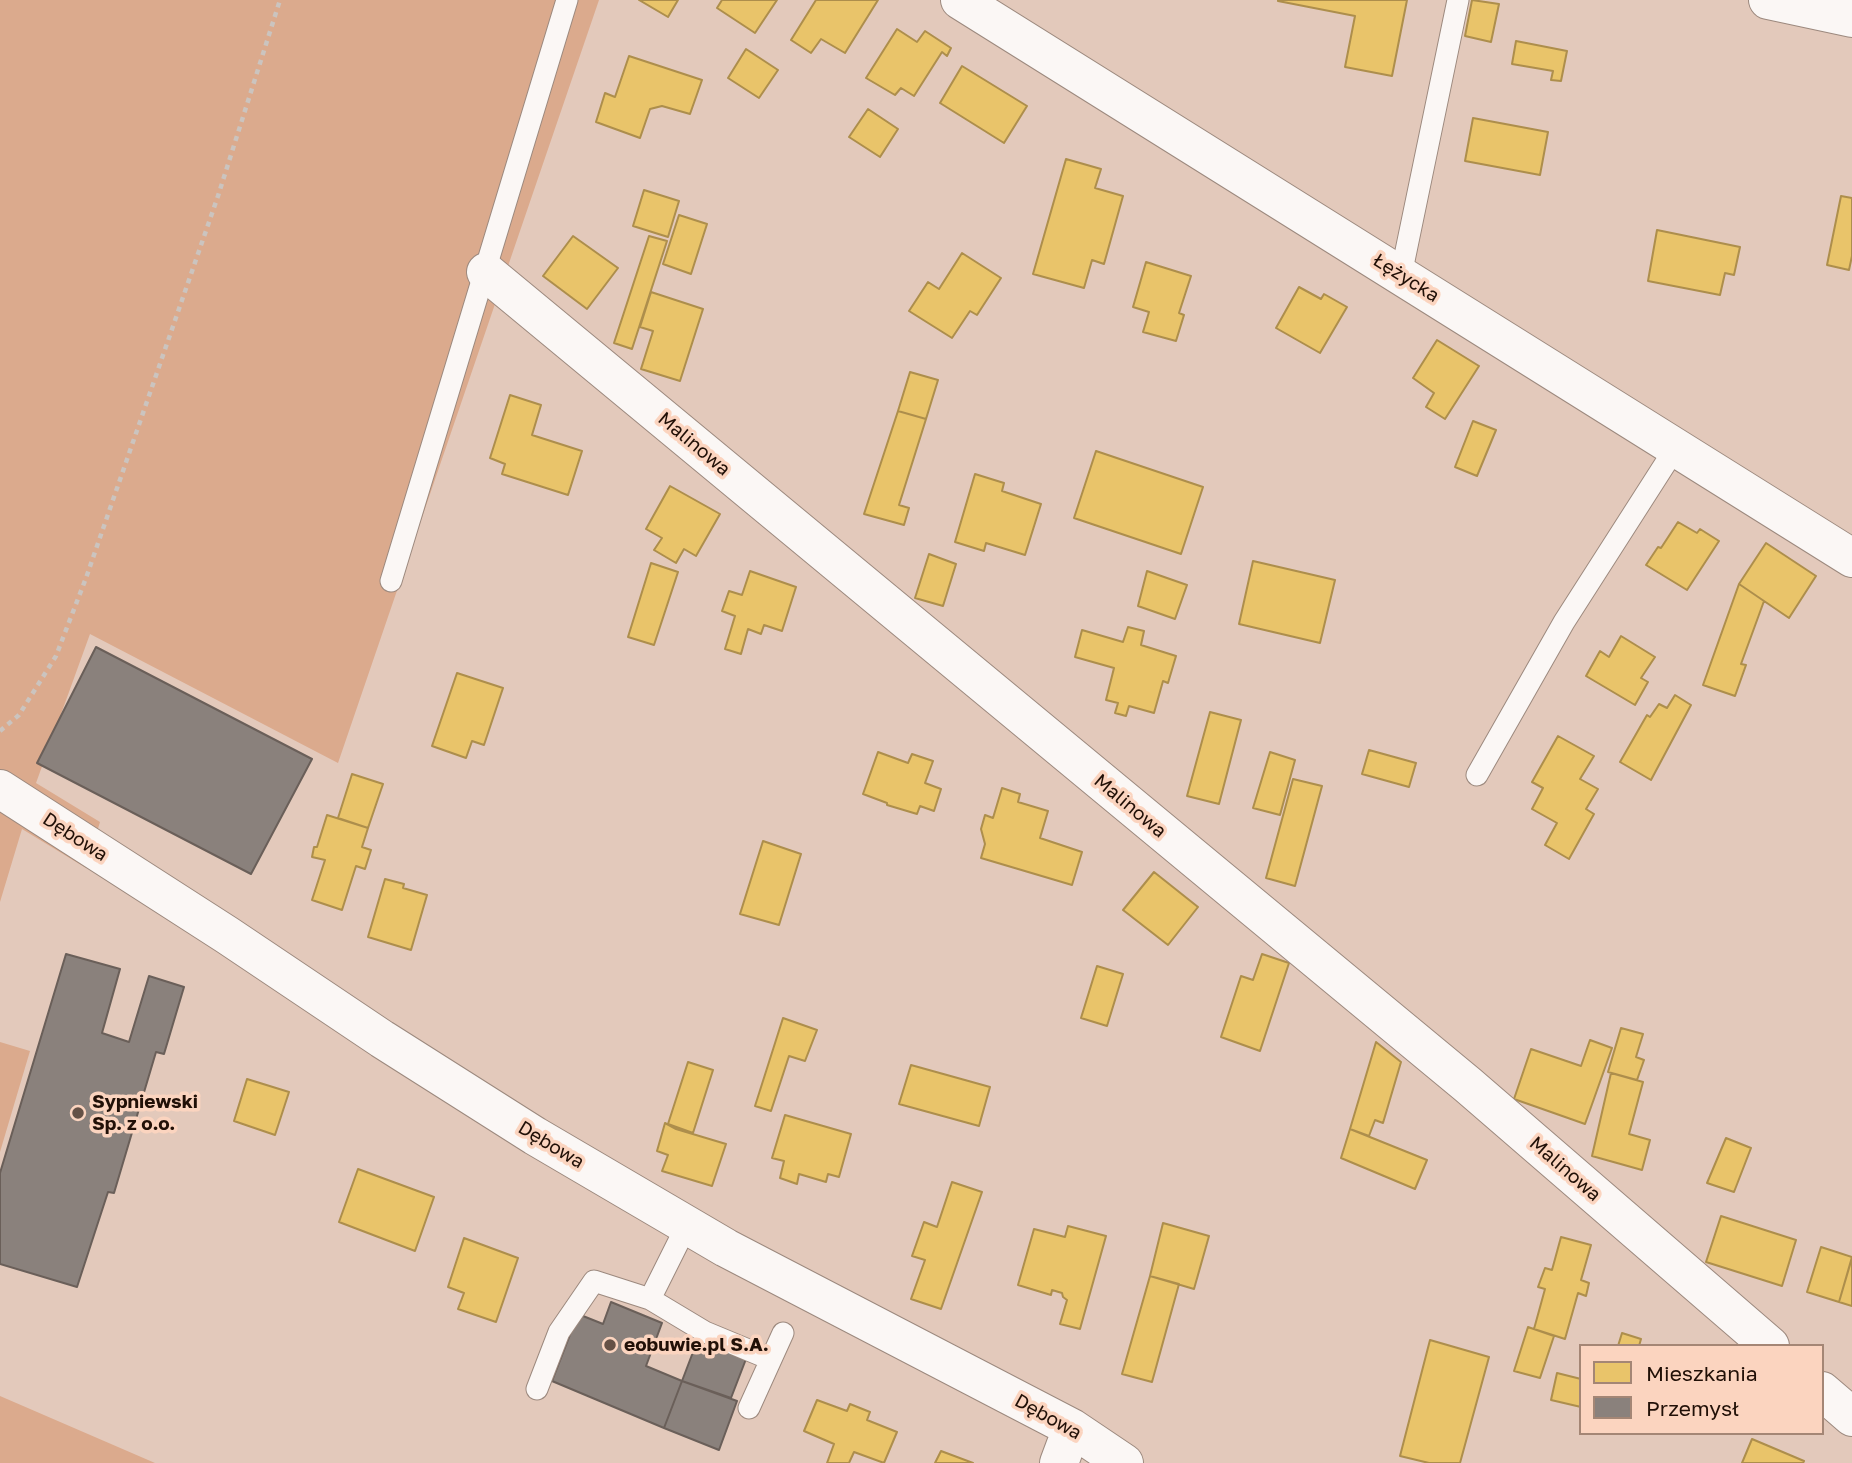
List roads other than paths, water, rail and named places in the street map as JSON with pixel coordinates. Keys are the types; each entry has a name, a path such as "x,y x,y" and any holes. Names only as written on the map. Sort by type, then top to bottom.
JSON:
{"street":[{"name":"Łężycka","path":"960,0 1852,558"},
{"path":"1768,0 1852,18"},
{"name":"Malinowa","path":"486,272 1468,1085 1768,1344"},
{"name":"Dębowa","path":"0,789 500,1114 1065,1446 1125,1463"},
{"path":"1824,1393 1852,1417"}],"lane":[{"path":"391,581 567,0"},
{"path":"1401,275 1458,0"},
{"path":"1478,775 1544,655 1676,447"},
{"path":"650,1299 687,1225"},
{"path":"537,1388 559,1332 594,1281 650,1299 705,1332 770,1359"},
{"path":"749,1408 783,1332"}],"place":[{"name":"Sypniewski Sp. z o.o.","path":"78,1113"},
{"name":"eobuwie.pl S.A.","path":"610,1345"}]}
